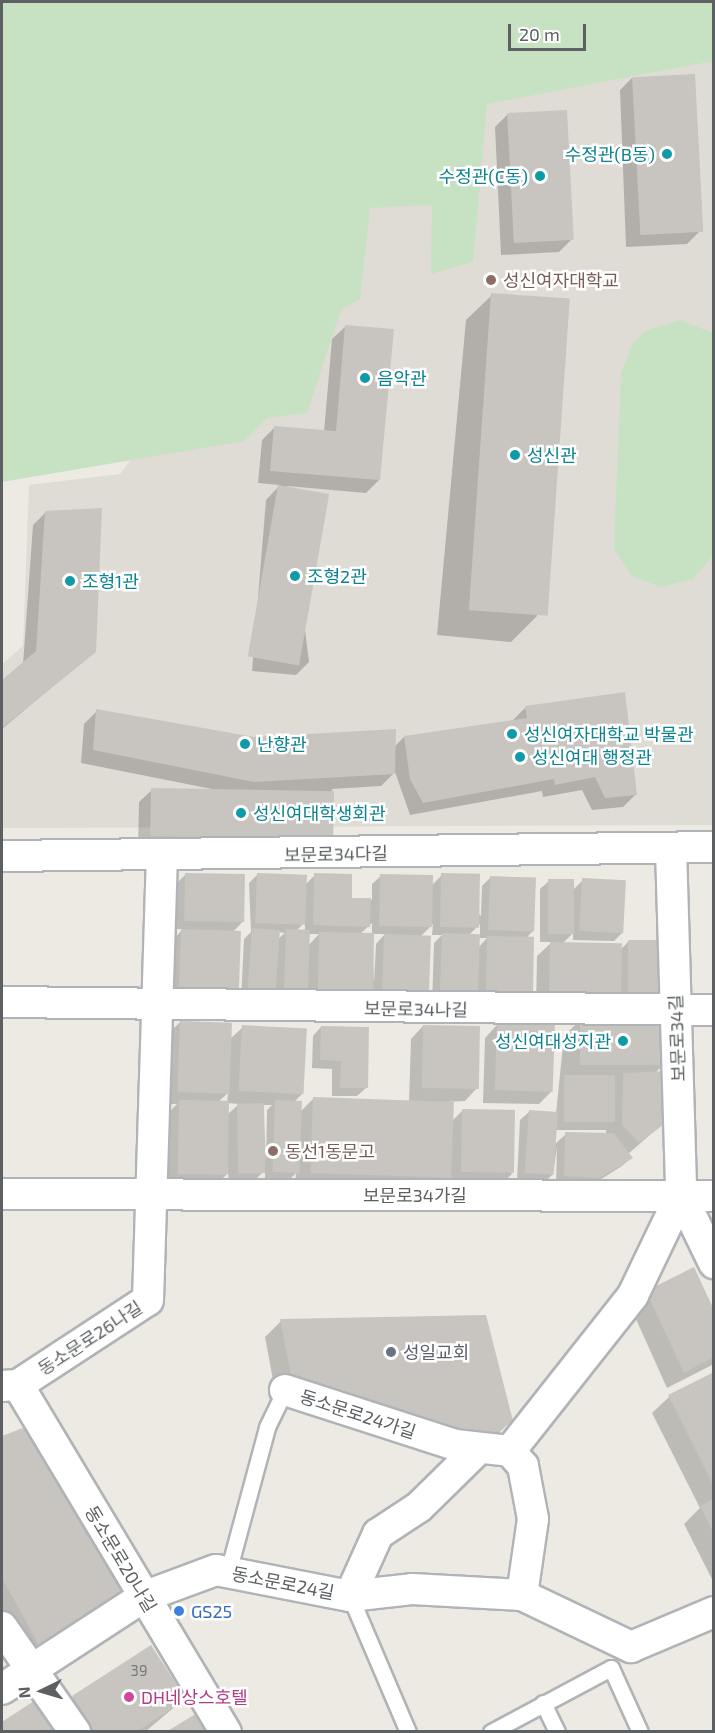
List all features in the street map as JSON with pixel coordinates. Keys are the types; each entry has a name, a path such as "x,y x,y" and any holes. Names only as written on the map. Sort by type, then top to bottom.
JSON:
{"street":[{"path":"671,849 714,847"},
{"name":"보문로34다길","path":"2,856 162,857 671,849"},
{"name":"보문로34길","path":"671,849 681,1195 714,1263"},
{"path":"150,1194 162,857"},
{"name":"보문로34나길","path":"2,1002 714,1010"},
{"name":"보문로34가길","path":"2,1194 714,1196"},
{"name":"동소문로26나길","path":"10,1385 148,1300 150,1194"},
{"path":"522,1595 533,1519 523,1466 510,1451 633,1295 681,1195"},
{"name":"동소문로20나길","path":"10,1385 226,1731"},
{"name":"동소문로24가길","path":"285,1390 477,1449 510,1451"},
{"path":"350,1596 378,1534 419,1507 477,1449"},
{"name":"동소문로24길","path":"2,1689 143,1597 216,1570 350,1596 412,1589 522,1595 631,1647 714,1612"},
{"path":"2,1627 34,1668 75,1731"}],"lane":[{"name":"동소문로24가길","path":"228,1572 267,1427 285,1390"},
{"path":"350,1596 408,1731"},
{"path":"491,1731 611,1668 640,1731"},
{"path":"543,1702 557,1731"}],"shaded area":[{"name":"성신여자대학교","path":"713,2 713,825 2,828 2,664 23,646 29,485 120,474 415,87"}],"green space":[{"path":"2,2 713,2 713,61 487,104 473,262 431,274 432,205 370,208 360,299 341,310 307,413 267,418 244,441 2,482"},
{"path":"680,320 713,333 713,556 693,579 661,587 632,576 614,549 621,374 633,342 647,330"}],"building":[{"name":"수정관(B동)","path":"695,74 703,232 640,235 632,77"},
{"name":"수정관(C동)","path":"567,110 574,240 514,243 507,113"},
{"name":"성신관","path":"491,293 570,299 548,616 469,610"},
{"name":"음악관","path":"345,325 394,329 380,480 270,471 274,426 336,431"},
{"name":"조형2관","path":"278,485 329,494 299,665 248,656"},
{"name":"조형1관","path":"102,508 96,652 2,728 2,680 36,651 45,511"},
{"name":"성신여대 행정관","path":"625,692 637,795 605,798 595,777 555,785 554,779 423,803 410,779 404,736 527,718 525,706"},
{"name":"난향관","path":"96,709 254,737 396,729 395,774 254,782 93,750"},
{"name":"성신여대학생회관","path":"151,788 334,791 333,839 150,836"},
{"path":"185,873 245,874 244,922 184,921"},
{"path":"257,873 307,875 305,925 255,923"},
{"path":"314,873 352,874 352,898 371,898 370,927 313,925"},
{"path":"441,873 480,874 479,928 440,927"},
{"path":"380,874 433,875 432,927 379,926"},
{"path":"490,876 536,878 534,932 488,930"},
{"path":"582,878 626,880 623,933 579,931"},
{"path":"548,879 574,879 574,934 548,934"},
{"path":"252,928 280,930 275,995 247,993"},
{"path":"181,929 241,931 239,995 179,993"},
{"path":"286,929 310,930 308,995 284,994"},
{"path":"319,932 374,933 373,997 318,996"},
{"path":"442,933 480,934 478,997 440,996"},
{"path":"384,934 431,936 429,997 382,995"},
{"path":"487,936 534,937 533,997 486,996"},
{"path":"628,940 664,940 664,998 628,998"},
{"path":"550,942 622,943 621,998 549,997"},
{"name":"성신여대성지관","path":"580,1018 666,1018 666,1065 580,1065"},
{"path":"180,1021 232,1023 229,1094 178,1092"},
{"path":"497,1023 555,1025 553,1092 495,1090"},
{"path":"242,1025 307,1028 303,1094 239,1091"},
{"path":"423,1025 480,1026 479,1089 422,1088"},
{"path":"321,1026 369,1027 368,1088 340,1088 341,1061 320,1060"},
{"path":"665,1071 667,1122 639,1143 622,1125 623,1073"},
{"path":"564,1075 615,1075 615,1122 564,1122"},
{"path":"313,1097 454,1102 451,1178 310,1173"},
{"path":"179,1100 229,1101 228,1175 178,1174"},
{"path":"275,1100 302,1101 299,1173 272,1172"},
{"path":"237,1103 264,1103 265,1173 238,1173"},
{"path":"462,1109 515,1110 514,1173 461,1172"},
{"path":"529,1110 558,1112 554,1175 525,1173"},
{"path":"565,1132 614,1133 633,1158 600,1178 564,1176"},
{"path":"694,1267 714,1310 714,1357 684,1373 646,1291"},
{"name":"성일교회","path":"486,1315 513,1421 488,1438 429,1429 293,1385 280,1319"},
{"path":"714,1372 714,1487 668,1395"},
{"path":"28,1426 128,1596 41,1649 2,1578 2,1436"},
{"path":"714,1499 714,1534 700,1506"},
{"path":"151,1645 186,1699 136,1732 95,1732 72,1696"},
{"path":"40,1697 60,1729 2,1732 2,1722"},
{"path":"197,1713 208,1732 166,1732"}],"place":[{"name":"수정관(B동)","path":"667,154"},
{"name":"수정관(C동)","path":"540,176"},
{"name":"성신여자대학교","path":"491,280"},
{"name":"음악관","path":"365,378"},
{"name":"성신관","path":"515,455"},
{"name":"조형2관","path":"295,576"},
{"name":"조형1관","path":"70,581"},
{"name":"성신여자대학교 박물관","path":"512,734"},
{"name":"난향관","path":"245,744"},
{"name":"성신여대 행정관","path":"520,757"},
{"name":"성신여대학생회관","path":"241,813"},
{"name":"성신여대성지관","path":"623,1041"},
{"name":"동선1동문고","path":"273,1151"},
{"name":"성일교회","path":"391,1352"},
{"name":"GS25","path":"179,1611"},
{"name":"DH네상스호텔","path":"129,1697"}]}
